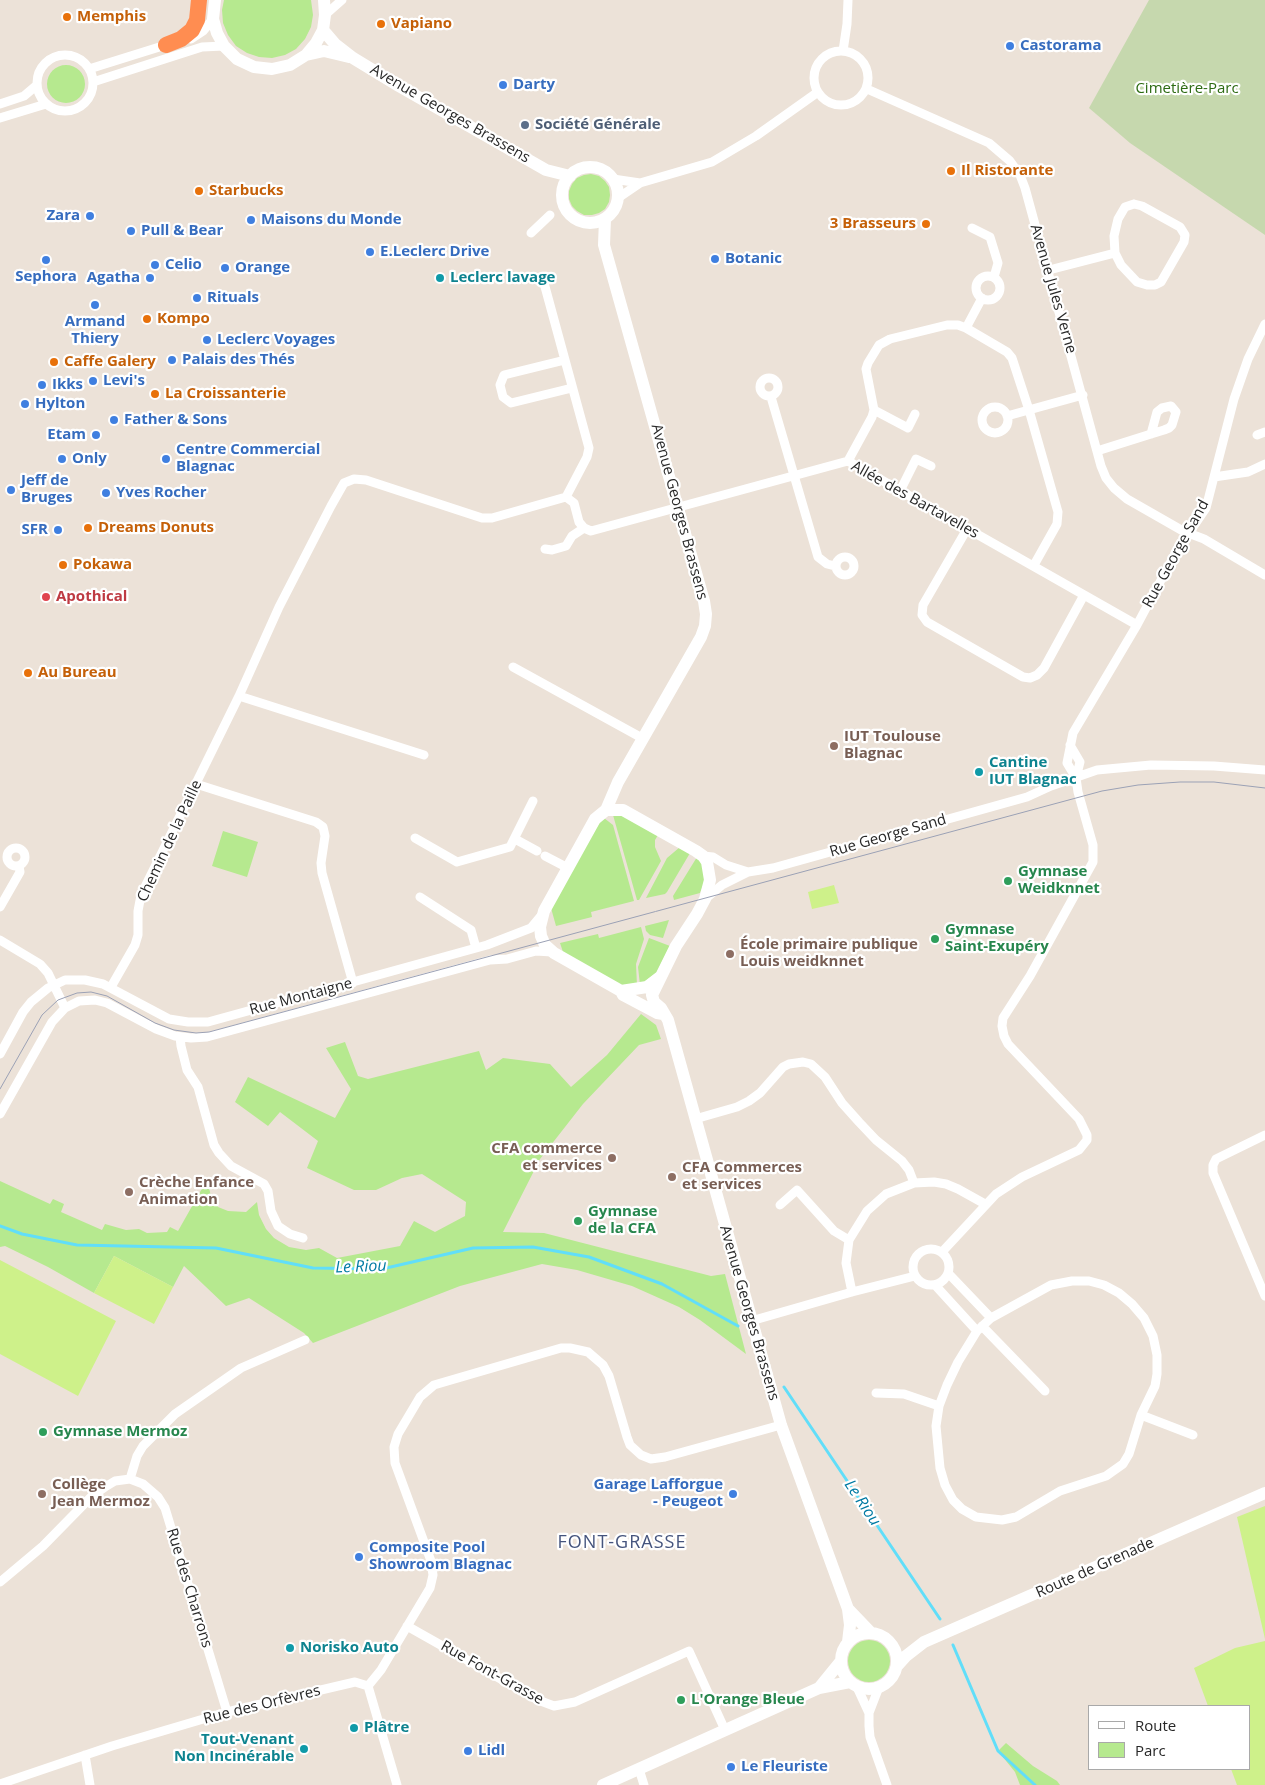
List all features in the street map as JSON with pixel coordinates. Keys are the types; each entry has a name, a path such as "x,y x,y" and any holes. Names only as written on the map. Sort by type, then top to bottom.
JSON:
{"highway":[{"path":"166,45 182,39 192,30 197,20 199,0"}],"street":[{"path":"215,0 214,19 217,33 224,46 237,59 254,66 272,69 290,65 306,55 316,43 323,30 325,16 324,0"},
{"path":"325,16 342,0"},
{"path":"843,51 848,0"},
{"path":"89,69 193,38 214,19"},
{"name":"Avenue Georges Brassens","path":"323,30 335,44 353,58 399,86 546,170 570,176"},
{"path":"93,82 202,47 224,46"},
{"name":"Avenue Georges Brassens","path":"306,55 324,51 353,58"},
{"path":"843,51 857,56 866,67 867,89 857,100 850,104 842,105 827,101 818,92 814,81 815,72 820,62 827,55 843,51"},
{"path":"64,56 79,59 89,69 93,82 88,99 80,107 74,110 62,111 46,104 38,92 37,85 40,70 45,64 57,57 64,56"},
{"path":"0,104 24,96 37,85"},
{"name":"Avenue Jules Verne","path":"867,89 988,143 1001,152 1020,175 1049,270 1106,478 1127,499 1189,534 1204,539 1265,575"},
{"path":"618,198 640,184 712,162 756,136 818,92"},
{"path":"0,118 46,104"},
{"path":"584,168 598,168 606,172 613,179 617,186 618,198 614,210 605,219 594,223 583,222 568,212 563,201 563,189 570,176 575,172 584,168"},
{"name":"Avenue Georges Brassens","path":"546,170 563,189"},
{"path":"613,179 640,184"},
{"path":"1134,204 1142,206 1180,227 1185,235 1184,242 1161,282 1155,285 1137,282 1120,265 1115,253 1114,236 1118,218 1125,207 1134,204"},
{"path":"531,233 550,215"},
{"name":"Avenue Georges Brassens","path":"605,219 604,245 639,365 706,614 705,626 695,648 642,738 618,782 606,810"},
{"name":"Avenue Georges Brassens","path":"583,222 604,245"},
{"path":"972,228 990,237 998,263 994,278"},
{"path":"1049,270 1115,253"},
{"path":"983,277 994,278 999,284 999,292 990,299 982,298 976,289 978,282 983,277"},
{"path":"544,282 589,448 587,456 566,497 574,503 579,522 584,528 572,536 566,546 552,550 544,549"},
{"path":"966,328 982,298"},
{"name":"Rue George Sand","path":"704,899 722,884 748,872 773,868 1027,797 1076,778 1068,766 1073,733 1176,552 1206,508 1234,399 1248,359 1265,324"},
{"path":"848,461 874,410 866,369 879,345 890,339 947,325 958,325 966,328 1007,352 1012,358 1029,410 1058,512 1058,524 1034,566"},
{"path":"565,360 504,375 500,385 503,397 511,403 572,388"},
{"path":"1007,416 1083,396"},
{"path":"771,397 818,557 827,564 835,566"},
{"path":"874,410 908,428 915,414"},
{"path":"1097,450 1151,434"},
{"path":"900,490 916,459 931,466"},
{"name":"Allée des Bartavelles","path":"584,528 591,531 602,529 848,461 1136,625"},
{"path":"1214,477 1248,472 1265,464"},
{"name":"Chemin de la Paille","path":"110,987 135,945 138,935 138,910 142,895 239,696 279,607 344,483 354,479 366,480 482,518 492,518 566,497"},
{"path":"967,529 923,604 922,615 927,622 1023,677 1030,678 1037,675 1044,668 1084,595"},
{"path":"513,666 642,738"},
{"path":"239,696 424,755"},
{"path":"942,1252 985,1204 1008,1185 1079,1150 1087,1140 1087,1135 1079,1119 1008,1044 1002,1026 1003,1018 1030,976 1093,862 1093,845 1078,792 1076,778 1097,770 1151,765 1214,766 1265,770"},
{"path":"196,784 316,822 323,827 325,836 322,874 353,983"},
{"path":"614,792 623,810"},
{"path":"415,838 457,862 510,847 533,801"},
{"path":"660,1012 623,995 621,991 554,952 545,945 541,936 540,927 544,912 595,819 606,810 623,810 703,856 713,857 748,872"},
{"path":"515,839 537,851"},
{"path":"545,856 568,868"},
{"path":"621,991 647,987 662,976 676,946 697,914 704,899 710,880 710,873 703,856"},
{"path":"0,907 20,872 19,866"},
{"path":"420,898 471,930 476,948"},
{"name":"Rue Montaigne","path":"54,984 70,980 100,982 169,1019 178,1021 216,1021 476,948 531,928 544,912"},
{"path":"0,940 40,964 54,984 65,1008 52,1022 0,1114"},
{"name":"Rue Montaigne","path":"65,1008 82,1000 95,1000 104,1002 156,1029 180,1038 215,1036 490,960 507,959 536,951 554,952"},
{"name":"Avenue Georges Brassens","path":"662,976 652,995 660,1012 668,1020 781,1425 848,1609 850,1625 848,1642"},
{"path":"0,1054 25,1009 38,995 54,984"},
{"path":"180,1038 187,1070 198,1087 214,1145 219,1154 231,1166 264,1184 268,1192 271,1211 278,1226 290,1234 303,1238"},
{"path":"695,1119 737,1107 749,1101 760,1093 783,1067 789,1064 803,1062 811,1064 818,1069 842,1103 859,1122 876,1140 902,1161 909,1170 914,1183"},
{"path":"1265,1134 1221,1156 1213,1165 1216,1182 1265,1296"},
{"path":"852,1292 846,1264 849,1240 867,1211 886,1194 914,1183 928,1182 946,1184 971,1195 985,1204"},
{"path":"780,1205 797,1190 834,1231 849,1240"},
{"path":"929,1248 942,1252 947,1258 948,1273 941,1282 935,1285 927,1285 920,1282 912,1269 916,1255 929,1248"},
{"path":"948,1273 992,1318"},
{"path":"751,1322 852,1292 915,1276"},
{"path":"1072,1281 1089,1282 1104,1286 1119,1293 1132,1304 1144,1318 1152,1336 1157,1355 1157,1374 1155,1386 1141,1415 1129,1454 1123,1464 1116,1470 1094,1481 1060,1490 1016,1517 1002,1520 976,1517 962,1509 953,1500 945,1485 936,1426 940,1406 958,1362 979,1329 992,1318 1051,1285 1072,1281"},
{"path":"935,1285 1044,1391"},
{"path":"0,1582 43,1546 92,1496 116,1481 130,1479 137,1456 143,1446 175,1414 241,1368 305,1340"},
{"path":"397,1785 368,1686 381,1670 430,1588 433,1575 431,1561 395,1463 394,1446 398,1434 420,1397 434,1385 561,1348 570,1348 588,1352 603,1365 610,1376 630,1445 641,1455 651,1459 665,1457 781,1425"},
{"path":"876,1393 904,1394 940,1406"},
{"path":"1141,1415 1193,1435"},
{"name":"Rue des Charrons","path":"130,1479 151,1488 165,1508 227,1712"},
{"name":"Route de Grenade","path":"924,1642 1265,1493"},
{"name":"Avenue Georges Brassens","path":"848,1609 871,1633"},
{"name":"Rue Font-Grasse","path":"407,1626 538,1700 554,1706 574,1702 689,1652 725,1730"},
{"path":"888,1785 870,1737 869,1713 854,1684 843,1672 841,1661 843,1650 848,1642 859,1634 880,1634 890,1642 896,1654 897,1666"},
{"path":"890,1642 911,1644 924,1642"},
{"path":"603,1785 819,1688 854,1684 868,1690 880,1687 890,1681 897,1666 906,1656 924,1642"},
{"path":"819,1688 841,1661"},
{"name":"Rue des Orfèvres","path":"0,1784 85,1755 227,1712 355,1682 368,1686"},
{"path":"869,1713 880,1687"},
{"path":"85,1755 90,1785"},
{"path":"639,1769 644,1785"}],"green space":[{"path":"224,0 311,0 313,15 311,27 305,39 296,49 285,55 272,58 259,57 247,53 236,46 228,35 223,23 222,10"},
{"name":"Cimetière-Parc","path":"1149,0 1265,0 1265,235 1130,143 1089,108"},
{"path":"66,65 80,70 85,84 80,98 66,103 52,98 47,84 52,70"},
{"path":"591,174 599,176 609,187 609,202 605,209 599,213 584,215 572,206 569,199 569,191 577,178"},
{"path":"620,814 658,835 655,840 655,847 661,861 639,900 637,900 613,815"},
{"path":"604,818 613,825 634,901 591,912 592,917 556,926 551,908 598,825"},
{"path":"223,831 258,842 247,877 212,866"},
{"path":"680,847 690,853 667,892 646,898 667,858"},
{"path":"697,857 702,863 706,878 700,893 674,900 673,896"},
{"path":"834,885 839,903 812,909 808,892"},
{"path":"669,920 663,938 650,935 646,931 645,926"},
{"path":"641,927 644,939 636,964 637,986 622,986 563,952 560,943 598,934 599,938"},
{"path":"649,938 670,946 656,973 640,985 638,967"},
{"path":"641,1014 656,1025 661,1039 639,1045 583,1104 540,1159 503,1232 544,1233 711,1276 725,1274 746,1354 679,1307 632,1286 577,1270 542,1264 460,1286 313,1343 304,1333 249,1298 226,1306 184,1266 173,1287 114,1256 94,1293 48,1267 5,1246 0,1247 0,1181 50,1204 53,1199 64,1204 61,1212 102,1230 105,1224 126,1230 139,1229 147,1233 167,1232 170,1227 178,1231 204,1185 209,1188 212,1200 218,1207 228,1211 246,1212 257,1202 259,1215 266,1229 274,1238 289,1247 306,1250 319,1248 337,1258 400,1246 414,1221 435,1232 465,1216 466,1202 422,1174 402,1178 376,1190 354,1190 307,1168 318,1141 280,1112 268,1126 235,1102 248,1077 335,1118 351,1089 326,1048 345,1042 358,1076 368,1079 479,1051 486,1070 503,1058 550,1064 571,1087 607,1055"},
{"path":"114,1256 173,1287 154,1324 94,1293"},
{"path":"0,1260 116,1321 78,1396 0,1354"},
{"path":"1265,1506 1265,1639 1237,1517"},
{"path":"865,1640 873,1640 884,1646 890,1661 884,1676 873,1682 865,1682 854,1676 848,1665 848,1657 854,1646"},
{"path":"1265,1641 1265,1785 1237,1785 1231,1770 1250,1770 1250,1705 1208,1705 1194,1668 1235,1648"},
{"path":"1006,1743 1033,1766 1057,1781 1060,1785 1020,1785 1015,1772 998,1751"}],"waterway":[{"name":"Le Riou","path":"0,1226 22,1234 77,1245 216,1248 313,1268 382,1269 473,1248 533,1247 589,1257 662,1284 738,1326"},
{"name":"Le Riou","path":"784,1387 940,1619"},
{"name":"Le Riou","path":"953,1645 998,1751 1035,1785"}],"tram line":[{"path":"0,1089 42,1015 58,1000 77,993 91,992 107,996 155,1023 174,1030 196,1033 209,1032 1102,791 1138,785 1180,782 1214,782 1265,788"}],"place":[{"name":"Memphis","path":"67,17"},
{"name":"Vapiano","path":"381,24"},
{"name":"Castorama","path":"1010,46"},
{"name":"Darty","path":"503,85"},
{"name":"Société Générale","path":"525,125"},
{"name":"Il Ristorante","path":"951,171"},
{"name":"Starbucks","path":"199,191"},
{"name":"Zara","path":"90,216"},
{"name":"Maisons du Monde","path":"251,220"},
{"name":"3 Brasseurs","path":"926,224"},
{"name":"Pull & Bear","path":"131,231"},
{"name":"E.Leclerc Drive","path":"370,252"},
{"name":"Botanic","path":"715,259"},
{"name":"Sephora","path":"46,260"},
{"name":"Celio","path":"155,265"},
{"name":"Orange","path":"225,268"},
{"name":"Agatha","path":"150,278"},
{"name":"Leclerc lavage","path":"440,278"},
{"name":"Rituals","path":"197,298"},
{"name":"Armand Thiery","path":"95,305"},
{"name":"Kompo","path":"147,319"},
{"name":"Leclerc Voyages","path":"207,340"},
{"name":"Palais des Thés","path":"172,360"},
{"name":"Caffe Galery","path":"54,362"},
{"name":"Levi's","path":"93,381"},
{"name":"Ikks","path":"42,385"},
{"name":"La Croissanterie","path":"155,394"},
{"name":"Hylton","path":"25,404"},
{"name":"Father & Sons","path":"114,420"},
{"name":"Etam","path":"96,435"},
{"name":"Only","path":"62,459"},
{"name":"Centre Commercial Blagnac","path":"166,459"},
{"name":"Jeff de Bruges","path":"11,490"},
{"name":"Yves Rocher","path":"106,493"},
{"name":"Dreams Donuts","path":"88,528"},
{"name":"SFR","path":"58,530"},
{"name":"Pokawa","path":"63,565"},
{"name":"Apothical","path":"46,597"},
{"name":"Au Bureau","path":"28,673"},
{"name":"IUT Toulouse Blagnac","path":"834,746"},
{"name":"Cantine IUT Blagnac","path":"979,772"},
{"name":"Gymnase Weidknnet","path":"1008,881"},
{"name":"Gymnase Saint-Exupéry","path":"935,939"},
{"name":"École primaire publique Louis weidknnet","path":"730,954"},
{"name":"CFA commerce et services","path":"612,1158"},
{"name":"CFA Commerces et services","path":"672,1177"},
{"name":"Crèche Enfance Animation","path":"129,1192"},
{"name":"Gymnase de la CFA","path":"578,1221"},
{"name":"Gymnase Mermoz","path":"43,1432"},
{"name":"Collège Jean Mermoz","path":"42,1494"},
{"name":"Garage Lafforgue - Peugeot","path":"733,1494"},
{"name":"Composite Pool Showroom Blagnac","path":"359,1557"},
{"name":"Norisko Auto","path":"290,1648"},
{"name":"L'Orange Bleue","path":"681,1700"},
{"name":"Plâtre","path":"354,1728"},
{"name":"Tout-Venant Non Incinérable","path":"304,1749"},
{"name":"Lidl","path":"468,1751"},
{"name":"Le Fleuriste","path":"731,1767"}],"district":[{"name":"FONT-GRASSE","path":"622,1543"}]}
